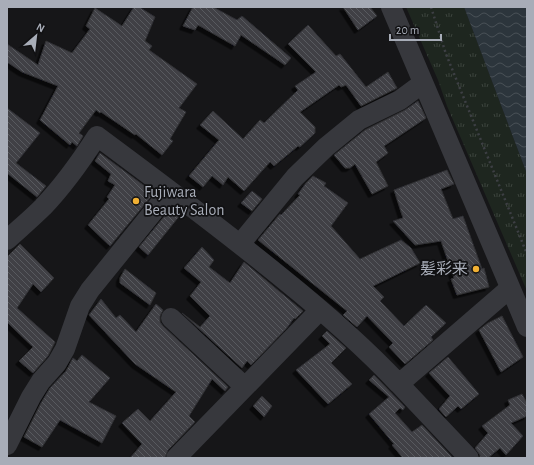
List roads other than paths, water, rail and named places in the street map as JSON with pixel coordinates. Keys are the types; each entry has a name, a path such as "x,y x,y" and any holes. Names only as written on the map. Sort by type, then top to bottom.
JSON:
{"street":[{"path":"391,7 527,327"},
{"path":"240,244 296,177 326,146 359,120 400,100 423,83"},
{"path":"9,235 43,207 78,165 97,136 240,244 320,310 381,365 469,458"},
{"path":"7,445 31,397 57,363 65,349 80,306 90,290 170,191"},
{"path":"399,384 510,288"},
{"path":"176,458 320,310"},
{"path":"171,318 245,387"},
{"path":"7,455 12,458"}],"water":[{"path":"464,7 527,7 527,174"}],"place":[{"name":"Fujiwara Beauty Salon","path":"136,201"},
{"name":"髪彩来","path":"476,269"}]}
